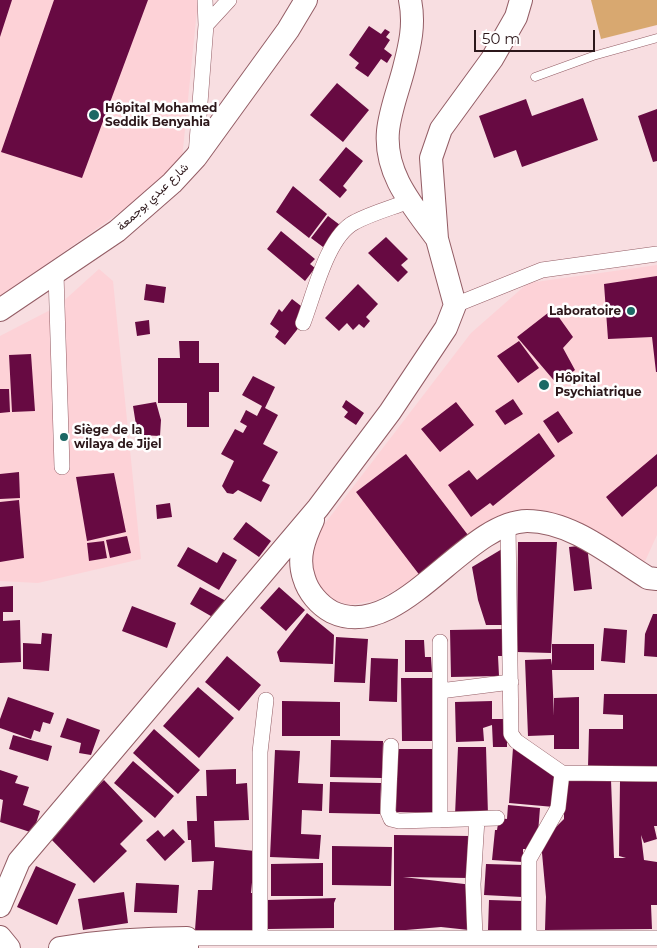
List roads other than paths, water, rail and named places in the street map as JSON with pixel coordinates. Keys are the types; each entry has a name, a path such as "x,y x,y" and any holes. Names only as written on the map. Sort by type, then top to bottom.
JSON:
{"main road":[{"name":"شارع عبدي بوجمعة","path":"0,310 56,274 117,231 145,208 196,157 288,30 306,0"},
{"path":"410,0 411,36 388,130 389,155 396,178 409,201 437,239"},
{"path":"0,906 19,861 318,508 405,389 446,328 455,305 437,239 431,158 441,129 492,59 516,17 520,0"},
{"path":"318,508 302,549 302,573 310,592 323,606 340,615 351,616 373,613 401,602 482,539 508,525 526,521 567,529 648,578 657,580"},
{"path":"0,937 9,948"},
{"path":"60,948 142,938 187,943"}],"street":[{"path":"196,157 206,25 205,0"},
{"path":"206,25 229,0"},
{"path":"303,322 330,249 343,232 353,222 409,201"},
{"path":"455,305 542,270 657,254"},
{"path":"56,274 62,467"},
{"path":"508,525 511,734 516,741 562,773 657,774"},
{"path":"440,642 440,820"},
{"path":"440,691 511,682"},
{"path":"260,938 260,752 266,700"},
{"path":"391,746 388,812 391,819 399,821 497,818"},
{"path":"529,938 529,859 558,808 562,773"},
{"path":"475,938 474,884 477,819"},
{"path":"187,943 260,938 657,938"}],"lane":[{"path":"535,77 593,56 657,38"}],"place":[{"name":"Hôpital Mohamed Seddik Benyahia","path":"94,115"},
{"name":"Laboratoire","path":"631,311"},
{"name":"Hôpital Psychiatrique","path":"544,385"},
{"name":"Siège de la wilaya de Jijel","path":"64,437"}]}
